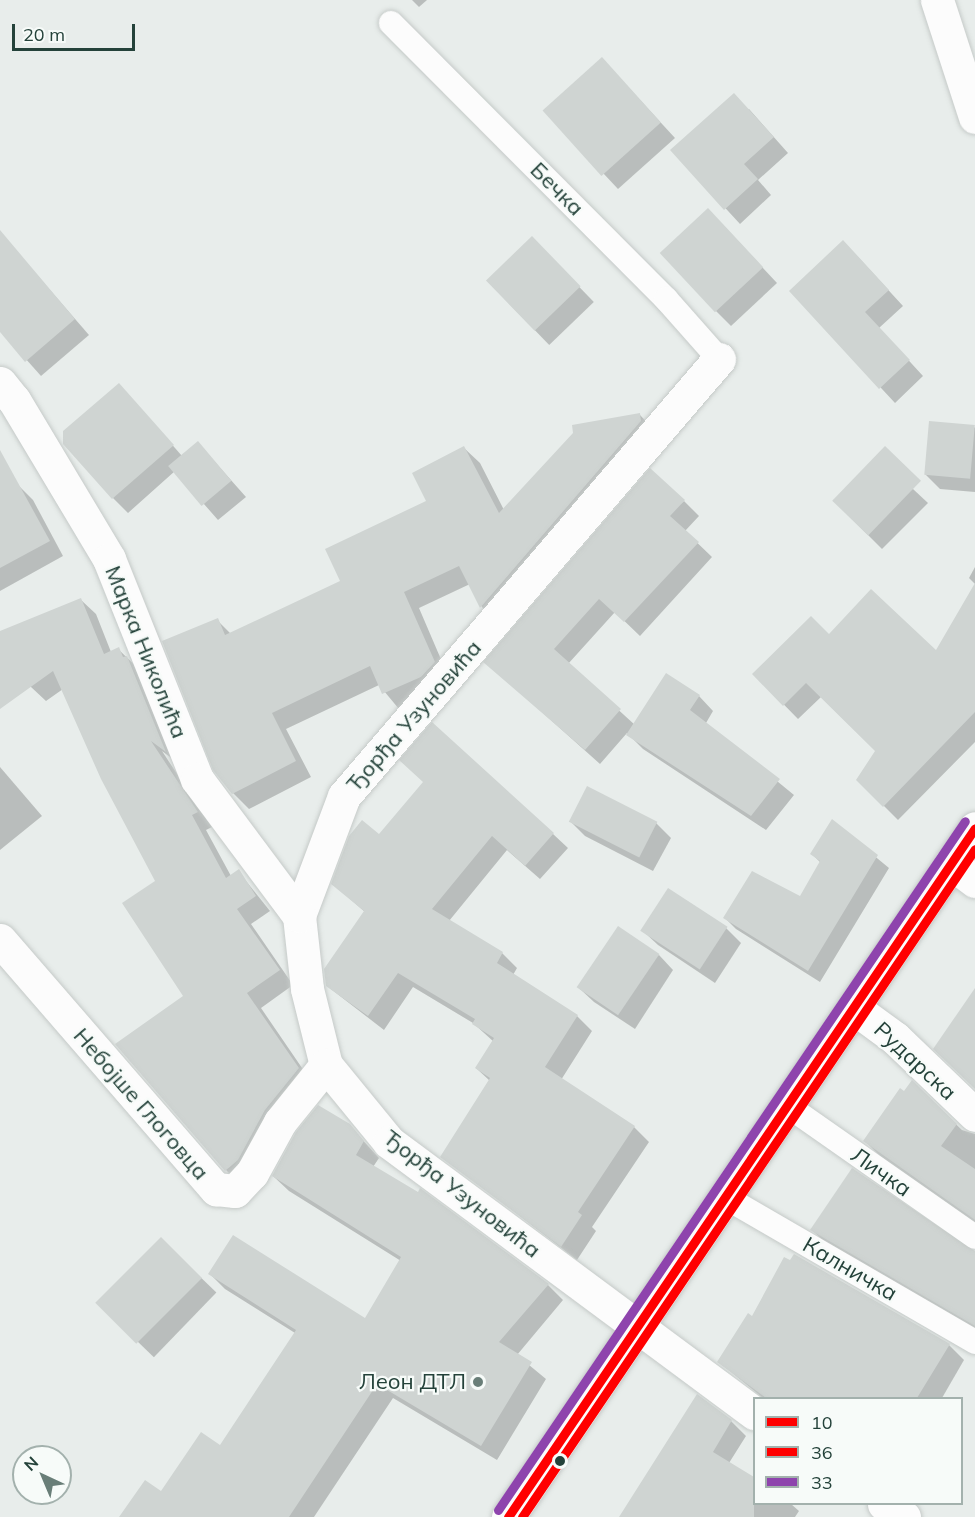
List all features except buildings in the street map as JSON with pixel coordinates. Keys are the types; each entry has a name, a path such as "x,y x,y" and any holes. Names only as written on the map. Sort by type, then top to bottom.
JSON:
{"street":[{"path":"937,0 975,117"},
{"name":"Ђорђа Узуновића","path":"719,359 344,796 298,916 307,989 326,1065 389,1142 753,1412"},
{"name":"Марка Николића","path":"0,384 14,400 109,559 196,779 298,916"},
{"path":"508,1517 635,1326 854,1008 963,872 975,828"},
{"name":"Небојше Глоговца","path":"0,940 216,1189 236,1191 252,1173 280,1122 326,1065"},
{"name":"Рударска","path":"854,1008 895,1038 975,1115"},
{"path":"887,1505 904,1517"}],"lane":[{"name":"Бечка","path":"391,23 666,299 719,359"},
{"name":"Личка","path":"788,1106 975,1237"},
{"name":"Калничка","path":"725,1197 975,1342"}],"transit line":[{"name":"33","path":"498,1510 965,821"},
{"name":"10","path":"508,1517 975,828"},
{"name":"36","path":"522,1517 975,849"}],"place":[{"name":"Леон ДТЛ","path":"478,1382"}]}
